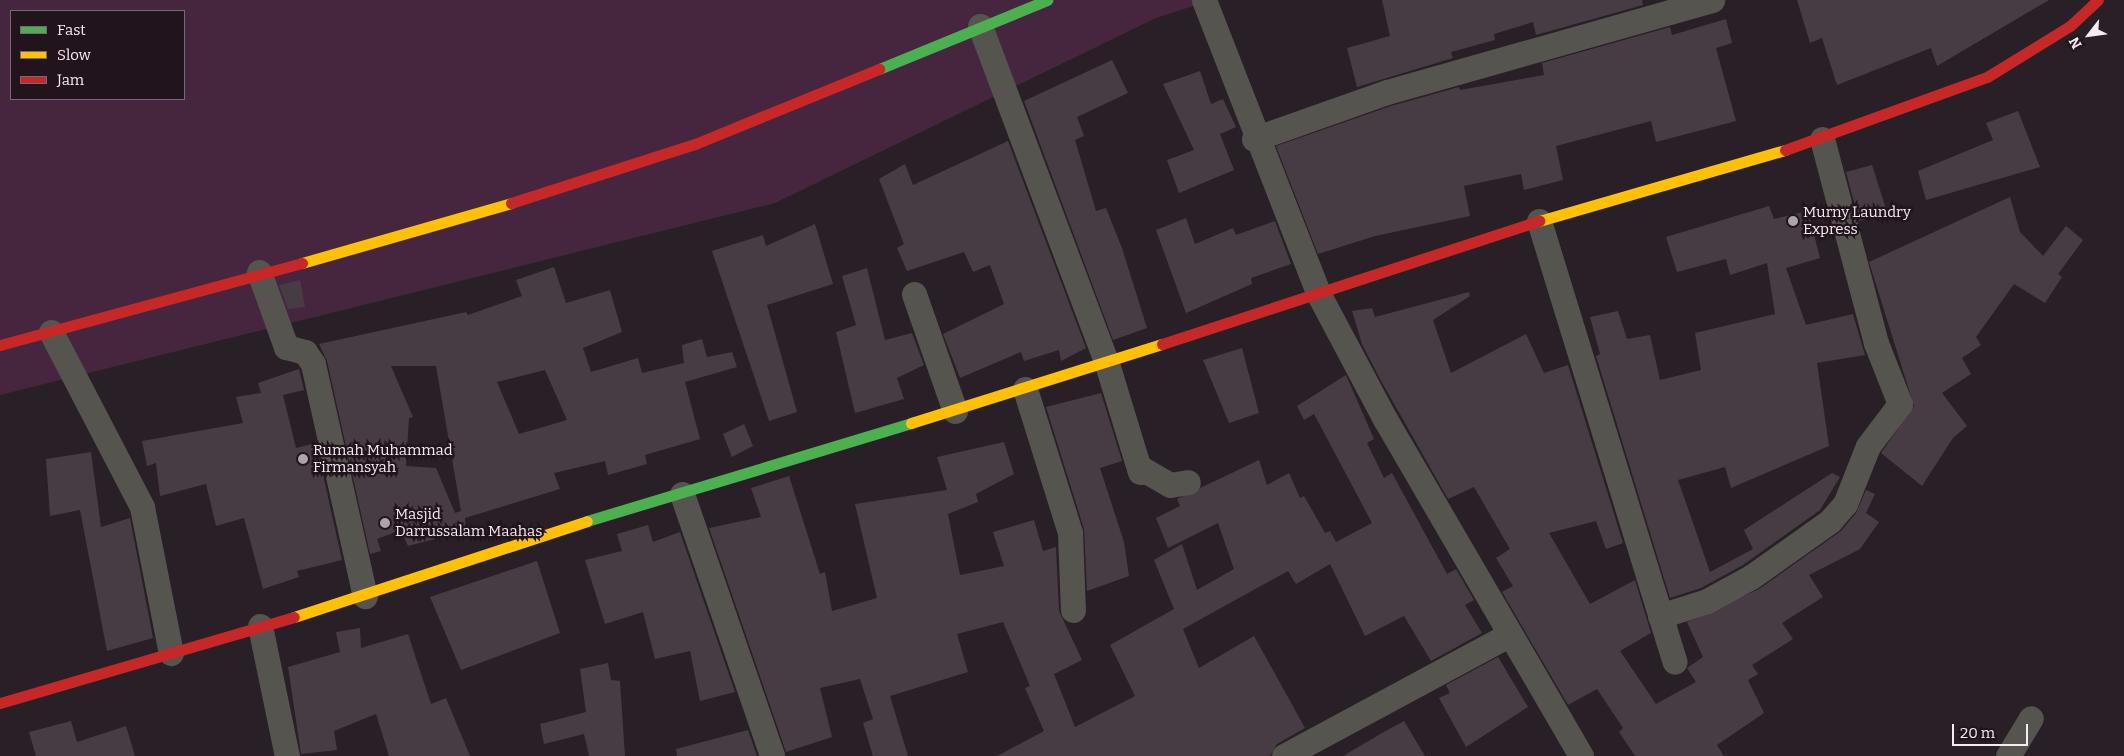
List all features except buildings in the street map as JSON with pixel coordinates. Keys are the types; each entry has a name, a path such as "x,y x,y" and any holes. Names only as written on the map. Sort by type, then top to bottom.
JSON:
{"main road":[{"path":"0,345 259,272 430,228 696,144 1046,0"},
{"path":"0,704 365,596 547,533 682,494 1107,364 1539,221 1822,139 1987,77 2070,26 2098,0"}],"street":[{"path":"1204,0 1254,139 1318,293 1508,635 1580,756"},
{"path":"1254,139 1387,92 1712,0"},
{"path":"980,26 1107,364 1140,470 1170,485 1188,482"},
{"path":"1660,616 1707,601 1751,577 1830,521 1845,504 1868,446 1900,404 1876,343 1822,139"},
{"path":"1539,221 1675,662"},
{"path":"259,272 286,347 305,352 313,364 365,596"},
{"path":"914,294 955,411"},
{"path":"51,332 142,507 171,653"},
{"path":"1025,389 1070,533 1073,610"},
{"path":"682,494 772,756"},
{"path":"260,626 287,756"},
{"path":"1284,756 1508,635"},
{"path":"2008,756 2031,718"}],"shaded area":[{"path":"0,0 1212,0 1156,18 775,203 0,395"}],"traffic: fast":[{"path":"879,69 1047,0"},
{"path":"587,521 911,423"}],"traffic: slow":[{"path":"1539,221 1785,150"},
{"path":"302,263 511,203"},
{"path":"911,423 1162,344"},
{"path":"294,617 587,521"}],"traffic: jam":[{"path":"1785,150 1987,77 2070,26 2098,0"},
{"path":"511,203 695,144 879,69"},
{"path":"1162,344 1539,221"},
{"path":"0,345 302,263"},
{"path":"0,703 294,617"}],"place":[{"name":"Murny Laundry Express","path":"1793,221"},
{"name":"Rumah Muhammad Firmansyah","path":"303,459"},
{"name":"Masjid Darrussalam Maahas","path":"385,523"}]}
